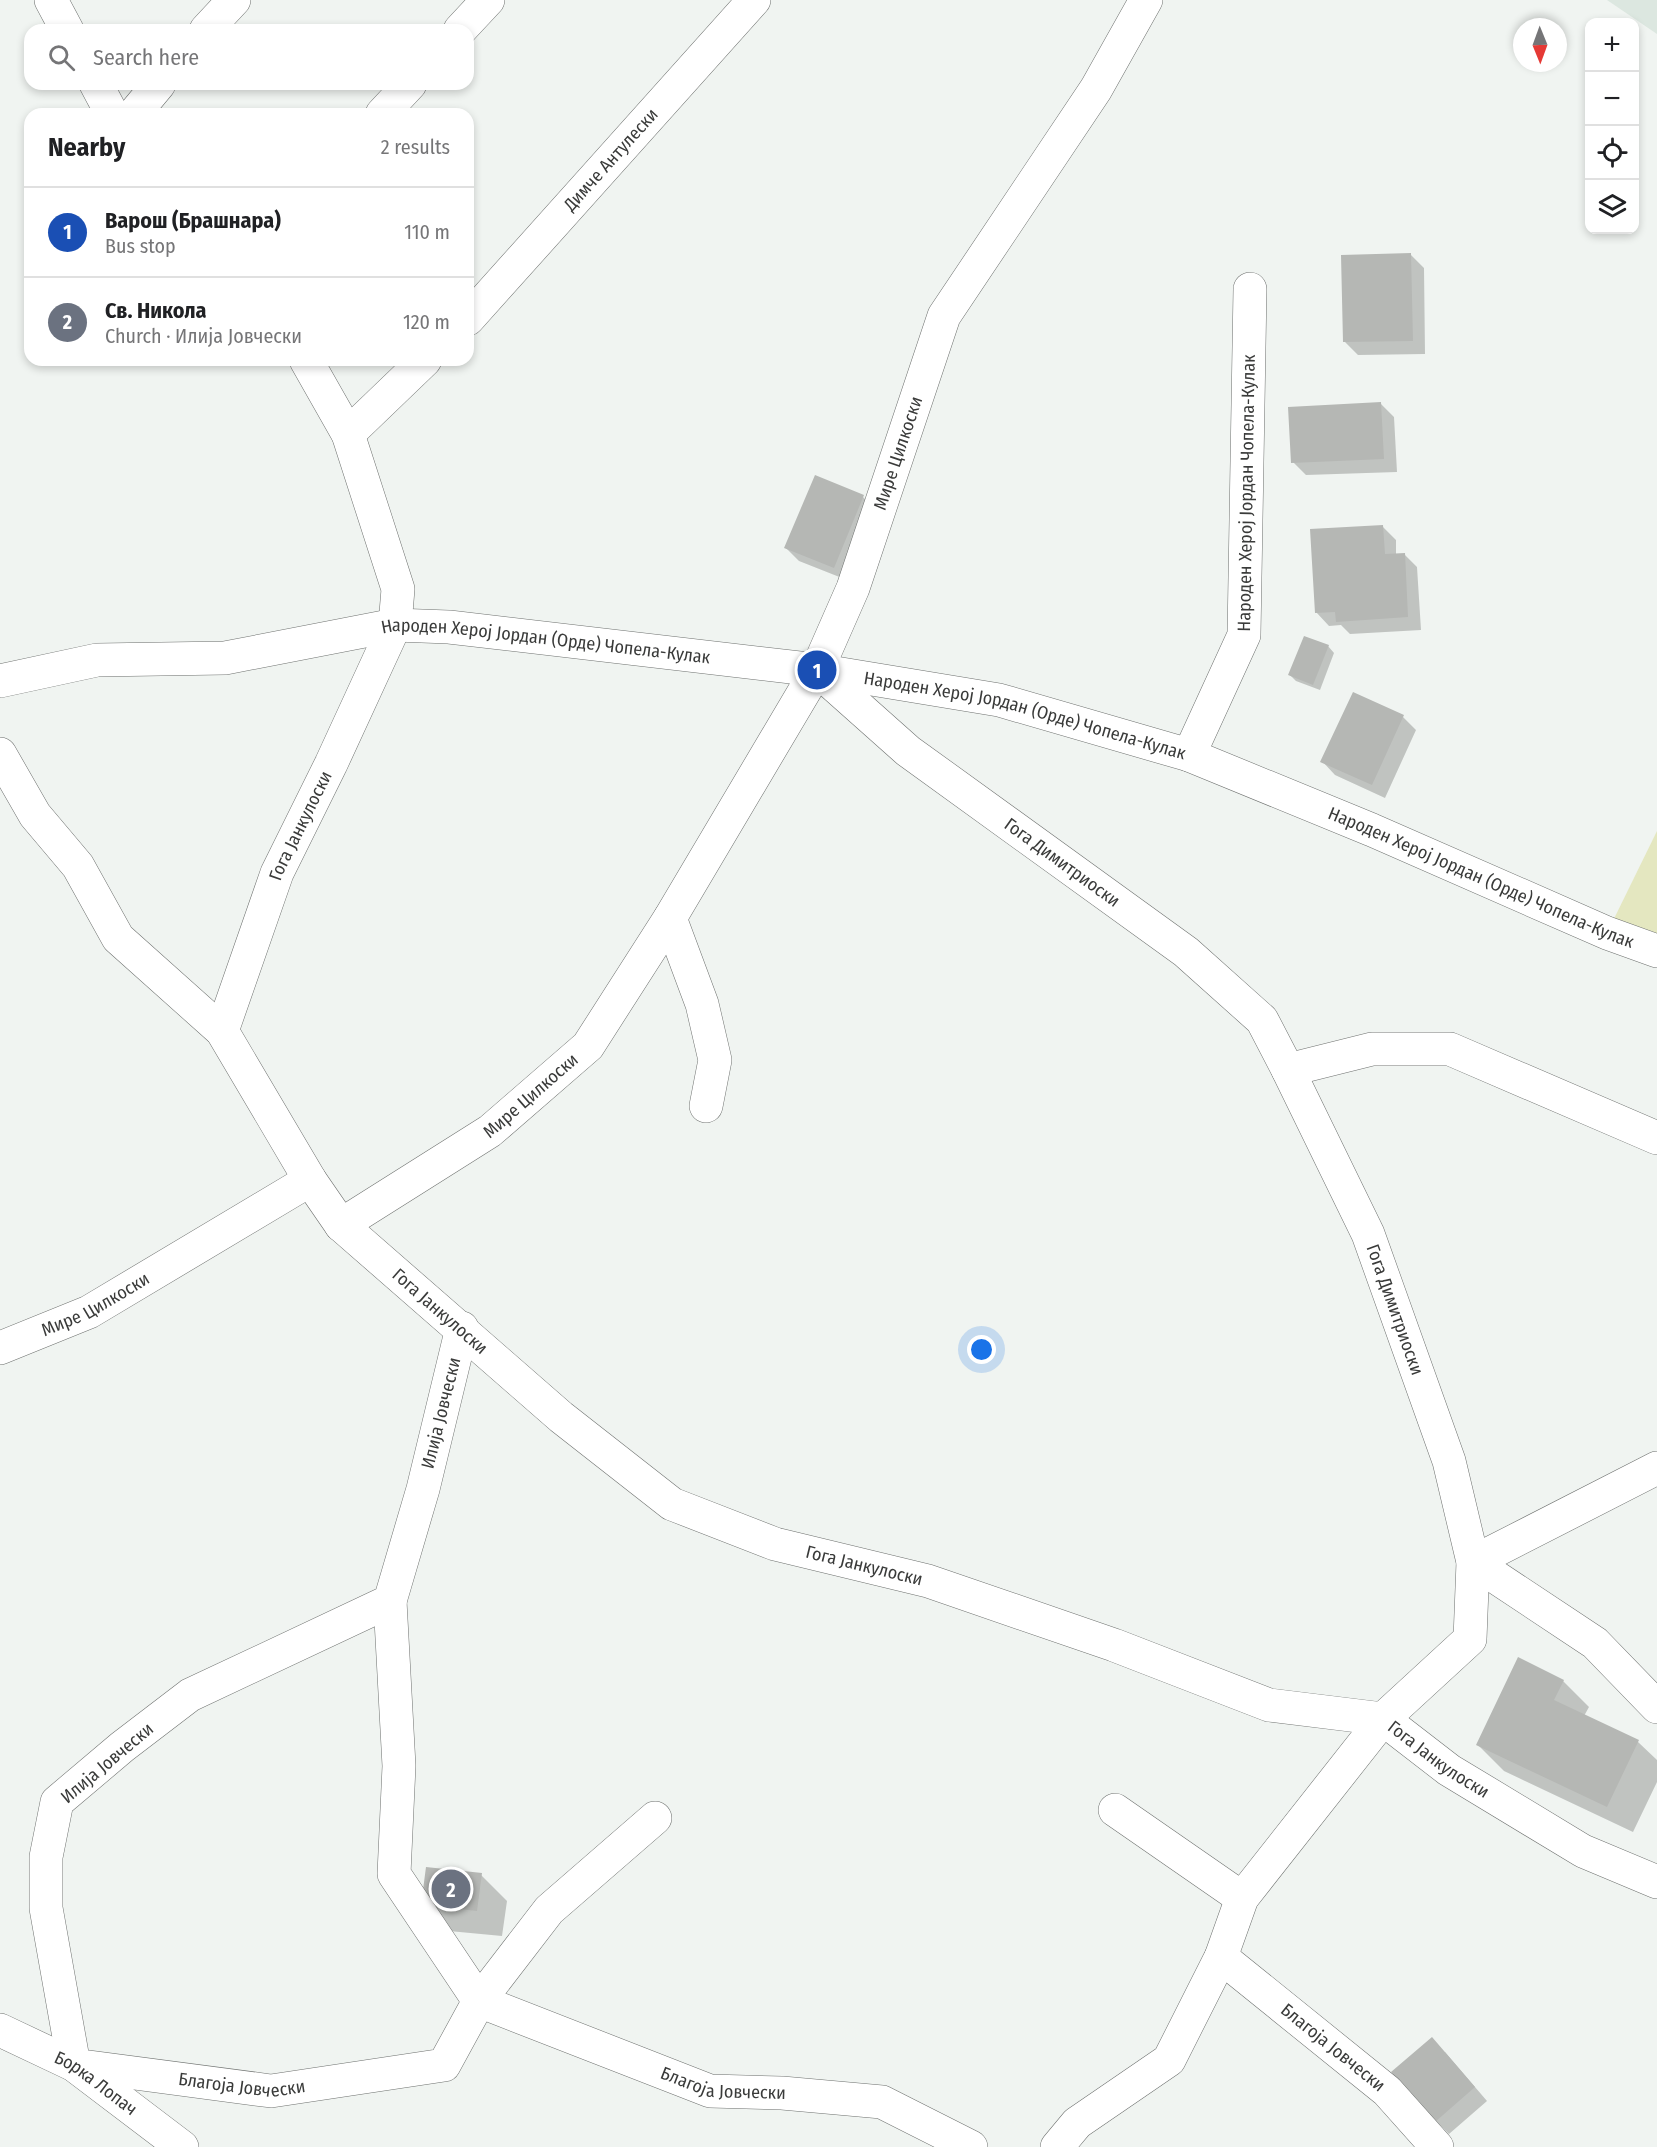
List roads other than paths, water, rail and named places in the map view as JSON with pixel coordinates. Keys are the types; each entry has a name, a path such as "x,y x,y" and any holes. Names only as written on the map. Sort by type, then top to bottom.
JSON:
{"street":[{"path":"51,0 64,24"},
{"path":"212,24 234,0"},
{"path":"466,24 489,0"},
{"name":"Димче Антулески","path":"474,312 754,0"},
{"name":"Мире Цилкоски","path":"341,1225 490,1131 588,1046 670,918 817,670 853,588 944,316 1096,89 1146,0"},
{"path":"99,90 109,108"},
{"path":"139,108 154,90"},
{"path":"388,108 404,90"},
{"name":"Народен Херој Јордан Чопела-Кулак","path":"1189,755 1244,635 1250,289"},
{"path":"309,366 348,434 398,589 395,625"},
{"path":"348,434 419,366"},
{"name":"Народен Херој Јордан (Орде) Чопела-Кулак","path":"0,681 97,660 225,658 395,625 449,627 817,670 999,700 1189,755 1372,830 1597,929 1657,951"},
{"name":"Гога Јанкулоски","path":"222,1031 278,873 395,625"},
{"name":"Гога Димитриоски","path":"817,670 908,752 1186,952 1262,1020 1368,1234 1449,1461 1473,1562 1470,1639 1383,1719"},
{"name":"Гога Јанкулоски","path":"0,754 35,815 78,866 118,938 222,1031 310,1179 341,1225 462,1328 561,1417 672,1504 775,1544 928,1581 1114,1645 1269,1705 1383,1719 1449,1770 1583,1851 1657,1882"},
{"path":"670,918 702,1004 716,1060 706,1106"},
{"path":"1288,1070 1371,1049 1450,1049 1657,1138"},
{"name":"Мире Цилкоски","path":"0,1348 90,1312 310,1179"},
{"name":"Илија Јовчески","path":"462,1328 423,1489 390,1601 399,1766 394,1874 478,2001"},
{"path":"1657,1468 1473,1562 1595,1643 1657,1707"},
{"name":"Илија Јовчески","path":"74,2065 46,1908 46,1857 57,1802 122,1747 190,1695 390,1601"},
{"path":"1074,2139 1169,2060 1221,1957 1242,1898 1383,1719"},
{"path":"1115,1810 1242,1898"},
{"name":"Благоја Јовчески","path":"74,2065 271,2091 444,2065 478,2001 549,1910 655,1818"},
{"name":"Благоја Јовчески","path":"1221,1957 1387,2091 1437,2147"},
{"name":"Благоја Јовчески","path":"478,2001 710,2091 882,2102 971,2147"},
{"name":"Борка Лопач","path":"0,2030 74,2065 182,2147"}],"place":[{"name":"Варош (Брашнара)","path":"817,670"},
{"name":"Св. Никола","path":"451,1889"}]}
